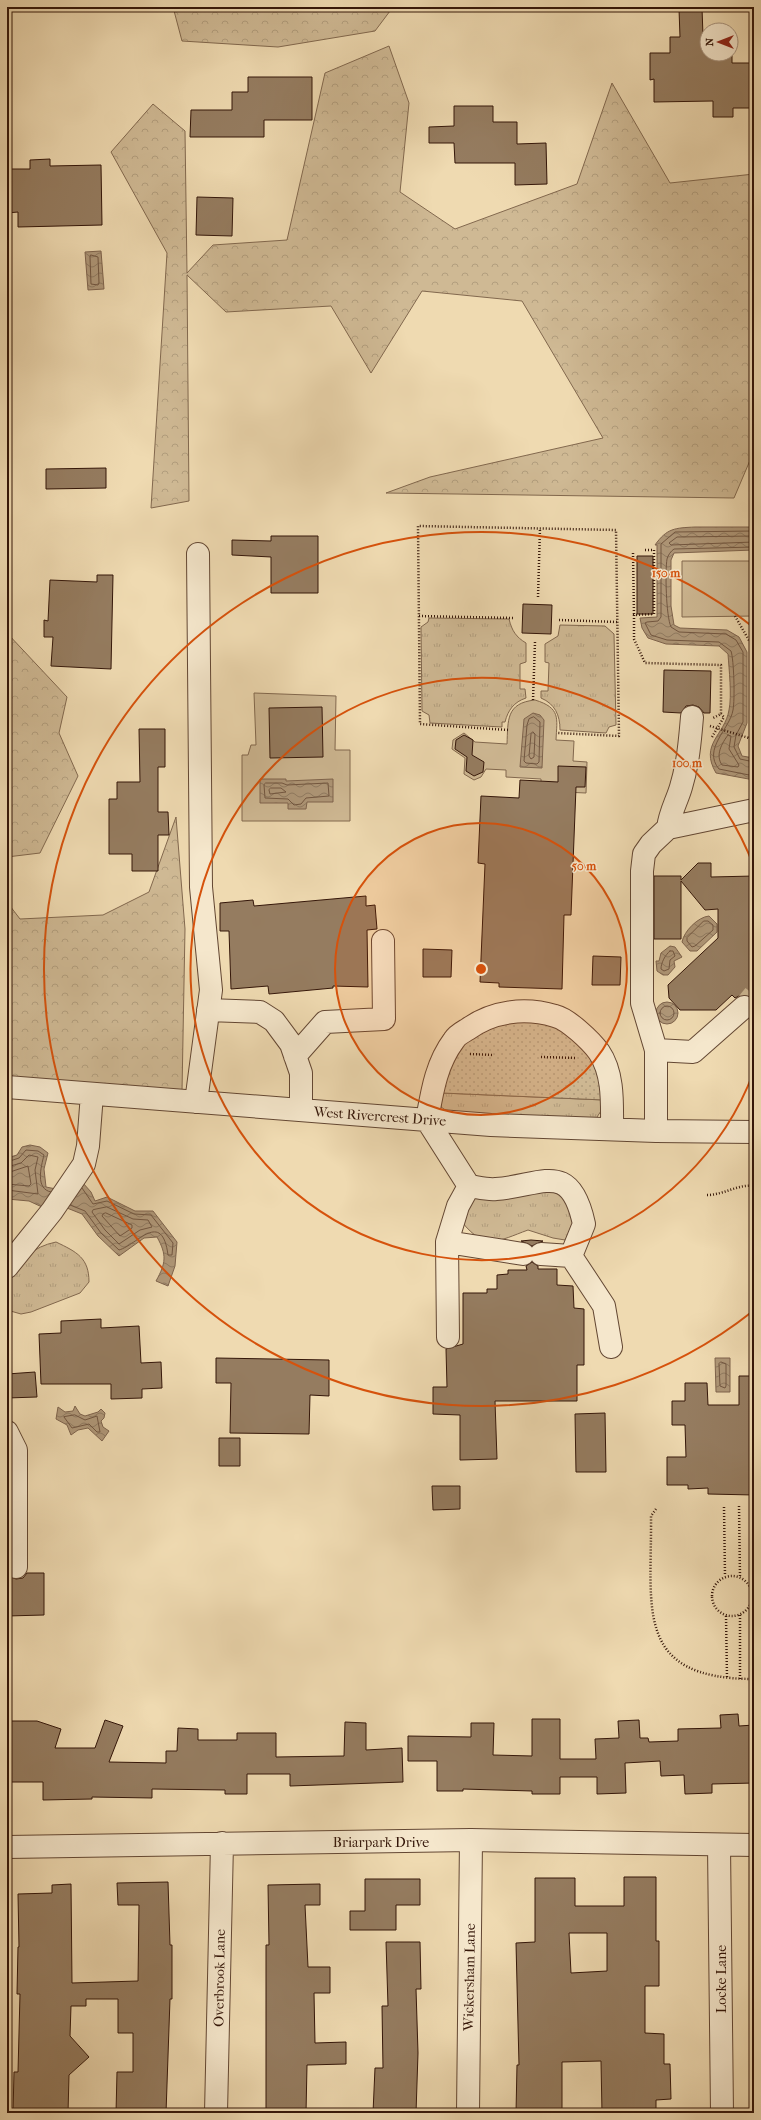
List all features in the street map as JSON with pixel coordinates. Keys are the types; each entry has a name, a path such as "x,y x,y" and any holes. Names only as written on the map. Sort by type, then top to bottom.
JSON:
{"street":[{"path":"196,1102 211,990 201,887 198,554"},
{"path":"668,828 670,814 681,788 689,759 704,720"},
{"path":"656,1131 656,1050 642,1003 642,871 644,854 651,844 668,828 754,810"},
{"path":"295,1056 325,1022 384,1019 383,941"},
{"path":"656,1050 693,1052 744,1006"},
{"path":"208,1010 260,1012 274,1021 290,1044 301,1073 301,1110"},
{"path":"468,1186 428,1120 433,1088 441,1061 455,1038 475,1024 496,1014 526,1011 556,1016 572,1026 589,1041 599,1052 606,1066 612,1098 612,1129"},
{"name":"West Rivercrest Drive","path":"7,1087 491,1125 656,1131 754,1132"},
{"path":"7,1267 52,1211 84,1164 88,1146 92,1094"},
{"path":"468,1186 496,1190 551,1180 565,1184 576,1198 584,1224 571,1256"},
{"path":"448,1337 446,1242 458,1206 468,1186"},
{"path":"446,1242 532,1254 571,1256"},
{"path":"571,1256 604,1306 611,1347"},
{"path":"7,1432 16,1450 16,1568"},
{"name":"Briarpark Drive","path":"7,1847 222,1843 430,1842 471,1840 754,1845"},
{"name":"Wickersham Lane","path":"468,2113 471,1840"},
{"name":"Overbrook Lane","path":"216,2113 222,1843"},
{"name":"Locke Lane","path":"720,1845 722,2113"}],"path":[{"path":"508,730 420,724 418,526 616,530 619,736 557,733"},
{"path":"538,597 540,528"},
{"path":"634,615 654,614 654,550 644,550"},
{"path":"633,553 634,639 645,663 721,665 721,714 704,720"},
{"path":"419,616 514,618"},
{"path":"735,616 754,650 754,697"},
{"path":"559,620 617,622"},
{"path":"533,700 535,642"},
{"path":"704,720 749,738 754,732"},
{"path":"541,1057 603,1060"},
{"path":"707,1194 715,1194 738,1186 754,1186"},
{"path":"738,1506 740,1577"},
{"path":"724,1507 725,1576"},
{"path":"656,1509 651,1516 652,1619 658,1636 669,1654 699,1673 727,1678 754,1679"},
{"path":"725,1576 740,1577 750,1586 753,1595 752,1604 747,1611 740,1615 726,1616 715,1606 713,1589 725,1576"},
{"path":"740,1615 740,1679"},
{"path":"726,1616 727,1678"}],"green space":[{"path":"173,7 393,7 375,31 278,47 182,41"},
{"path":"389,46 409,103 400,192 455,229 577,184 612,83 670,183 754,174 754,451 734,498 386,493 430,477 603,438 522,301 422,291 371,373 331,306 226,312 187,275 189,501 151,508 167,253 111,152 153,104 185,131 187,273 213,245 287,240 325,73"},
{"path":"682,561 754,561 754,616 682,617"},
{"path":"429,618 509,619 515,633 526,643 526,662 520,664 520,689 525,689 526,698 512,707 505,722 502,722 502,727 430,723 429,715 422,711 421,627 428,622"},
{"path":"560,625 605,626 614,634 616,725 609,727 606,733 560,730 556,711 550,703 541,698 541,691 548,691 549,663 545,662 545,644 558,636"},
{"path":"7,633 67,697 59,733 78,776 40,853 7,857"},
{"path":"254,693 336,696 335,750 350,750 350,821 242,821 242,755 248,755 251,745 256,745"},
{"path":"535,700 549,707 556,715 556,740 574,741 573,761 587,762 586,793 541,791 541,779 506,777 506,770 486,769 481,777 474,780 464,774 465,758 452,749 453,740 464,733 475,742 507,744 510,714 519,705"},
{"path":"176,817 185,929 182,1091 7,1079 7,902 20,919 103,915 149,892"},
{"path":"524,1018 568,1031 595,1063 604,1100 442,1093 445,1072 471,1033"},
{"path":"442,1093 604,1100 601,1111 595,1120 450,1113 441,1107"},
{"path":"553,1185 574,1212 573,1228 565,1240 553,1238 528,1230 500,1240 485,1240 470,1231 462,1222 468,1200 480,1193"},
{"path":"56,1242 76,1253 84,1261 87,1267 89,1282 80,1293 31,1312 21,1314 7,1310 7,1277 28,1255 40,1247"}],"water":[{"path":"101,251 104,289 88,290 85,252"},
{"path":"695,527 754,527 754,550 674,553 671,560 671,606 674,625 680,628 727,630 739,637 747,652 747,723 738,746 742,756 754,758 754,780 716,773 710,754 715,740 727,719 729,710 730,690 728,654 719,646 666,644 648,638 642,628 640,618 657,617 657,545 655,545 659,539 672,530"},
{"path":"533,713 540,715 544,720 542,768 520,767 524,719"},
{"path":"260,779 286,779 286,781 333,779 333,802 307,802 306,809 288,809 288,803 260,803"},
{"path":"709,916 717,924 717,932 697,951 690,951 682,942 683,938 692,925 700,919"},
{"path":"670,946 675,947 682,957 674,961 675,967 668,975 663,975 657,971 656,961 659,961 661,953"},
{"path":"667,1002 675,1005 678,1013 675,1021 667,1024 659,1021 656,1013 659,1005"},
{"path":"30,1145 40,1147 48,1153 44,1169 46,1187 56,1189 83,1183 91,1192 95,1201 107,1197 135,1211 153,1211 177,1242 175,1266 168,1286 156,1281 162,1269 164,1259 164,1254 157,1237 144,1238 119,1256 98,1236 82,1214 67,1208 42,1207 29,1201 7,1199 7,1158 17,1155 22,1147"},
{"path":"715,1358 730,1358 730,1392 716,1392"},
{"path":"75,1406 80,1414 85,1416 98,1412 101,1409 105,1413 104,1418 101,1421 103,1427 109,1431 102,1441 88,1428 78,1430 71,1435 67,1425 56,1419 58,1407 65,1412 73,1411"}],"building":[{"path":"702,8 702,22 699,22 699,62 754,63 754,108 733,108 733,117 713,117 713,101 654,102 654,79 650,80 650,53 670,53 670,37 680,37 679,9"},
{"path":"248,77 312,77 312,120 264,120 264,137 190,137 191,110 232,110 232,92 248,92"},
{"path":"454,106 493,106 493,122 517,122 517,144 546,143 547,184 515,185 515,163 455,163 454,143 429,143 429,127 454,126"},
{"path":"50,159 50,166 101,165 102,225 18,227 18,212 7,213 7,169 30,169 30,160"},
{"path":"197,197 233,198 232,236 196,235"},
{"path":"106,468 106,488 46,489 46,469"},
{"path":"271,536 318,536 318,593 271,593 271,557 232,555 232,540 271,541"},
{"path":"637,556 653,556 653,614 637,614"},
{"path":"97,575 113,575 111,669 51,666 53,637 44,637 44,620 48,621 50,580 97,582"},
{"path":"523,604 552,605 551,634 522,633"},
{"path":"664,670 711,671 710,713 704,713 699,707 693,705 686,706 681,713 663,712"},
{"path":"322,707 323,757 270,758 269,708"},
{"path":"139,729 165,729 165,767 158,767 158,812 168,812 169,835 158,835 158,871 132,871 132,854 109,854 109,799 117,799 117,782 140,782"},
{"path":"464,735 473,740 472,755 484,762 483,772 474,776 466,771 467,757 455,749 456,740"},
{"path":"558,766 586,767 585,787 576,787 571,915 564,915 562,989 499,987 499,983 480,982 485,864 478,863 481,796 519,798 520,780 558,782"},
{"path":"698,863 711,863 711,877 754,876 754,1000 748,995 741,995 735,998 732,995 716,1010 680,1010 669,998 668,985 718,938 718,909 705,910 681,881 681,939 654,939 654,876 681,876 681,880"},
{"path":"366,896 366,906 375,905 377,929 367,930 368,987 333,986 333,988 269,994 268,986 231,989 229,931 220,931 220,903 253,900 254,906"},
{"path":"423,949 452,950 451,977 423,977"},
{"path":"593,956 621,957 620,985 592,985"},
{"path":"521,1241 543,1241 532,1246"},
{"path":"532,1262 538,1266 538,1269 557,1269 557,1285 573,1286 574,1308 584,1309 584,1365 577,1365 577,1401 495,1401 497,1459 460,1460 460,1415 433,1414 433,1387 447,1387 446,1349 463,1344 463,1293 487,1293 487,1289 497,1289 497,1275 508,1274 508,1270 527,1270 526,1266"},
{"path":"101,1319 101,1328 139,1326 141,1363 161,1362 162,1388 142,1389 142,1398 111,1399 111,1384 41,1384 39,1334 61,1333 61,1321"},
{"path":"216,1358 329,1360 329,1396 310,1395 309,1434 230,1433 231,1383 216,1383"},
{"path":"35,1372 37,1397 7,1398 7,1374"},
{"path":"739,1376 754,1376 754,1495 708,1494 708,1488 688,1489 688,1485 667,1485 667,1457 686,1457 685,1425 672,1425 672,1401 685,1401 685,1383 707,1383 708,1405 739,1405"},
{"path":"605,1413 606,1472 576,1472 575,1414"},
{"path":"219,1438 240,1438 240,1466 219,1466"},
{"path":"432,1486 460,1486 460,1509 433,1510"},
{"path":"27,1573 44,1573 44,1615 7,1616 7,1575 16,1579 23,1578"},
{"path":"738,1714 739,1726 754,1725 754,1783 712,1784 712,1793 685,1794 684,1775 661,1776 660,1761 625,1763 626,1793 597,1794 597,1777 560,1777 560,1794 532,1794 532,1791 463,1789 463,1791 437,1791 437,1761 408,1761 408,1736 471,1737 471,1723 494,1723 493,1755 532,1756 532,1719 560,1719 560,1759 596,1759 595,1739 619,1738 618,1721 639,1720 640,1738 648,1738 649,1742 678,1741 678,1729 721,1728 720,1715"},
{"path":"105,1720 123,1726 109,1762 166,1763 166,1751 177,1751 178,1728 198,1729 198,1740 237,1740 237,1733 276,1733 276,1757 344,1756 345,1722 366,1723 366,1750 402,1748 403,1782 290,1786 290,1774 247,1774 247,1794 225,1794 225,1790 152,1789 152,1798 92,1797 92,1799 43,1800 43,1782 7,1782 7,1751 10,1751 10,1721 37,1721 61,1729 55,1748 95,1748"},
{"path":"624,1877 656,1877 656,1941 659,1941 659,1986 645,1986 645,2033 664,2034 664,2064 670,2064 671,2099 656,2100 656,2113 602,2113 601,2061 562,2062 562,2113 516,2113 517,2065 519,2065 516,1943 535,1942 535,1878 575,1878 575,1906 624,1906","holes":["569,1933 607,1933 607,1971 571,1973"]},
{"path":"365,1879 420,1879 420,1905 396,1905 396,1930 350,1930 350,1911 365,1911"},
{"path":"168,1882 170,1945 172,1945 172,1999 170,1999 166,2113 116,2113 117,2072 133,2072 133,2033 118,2033 118,1999 86,1999 86,2006 71,2006 70,2036 89,2057 69,2075 68,2113 13,2113 14,2072 18,2072 20,1994 17,1994 19,1947 18,1894 52,1893 52,1885 71,1884 72,1983 138,1981 139,1905 118,1905 117,1883"},
{"path":"320,1884 320,1905 305,1905 308,1967 330,1967 330,1993 314,1993 315,2043 346,2042 346,2064 307,2065 306,2113 266,2113 266,1945 269,1945 268,1885"},
{"path":"386,1942 420,1942 421,1989 416,1989 418,2053 416,2113 373,2113 375,2068 383,2068 382,2006 388,2006"}],"tunnel":[{"path":"744,1007 754,995"}]}
